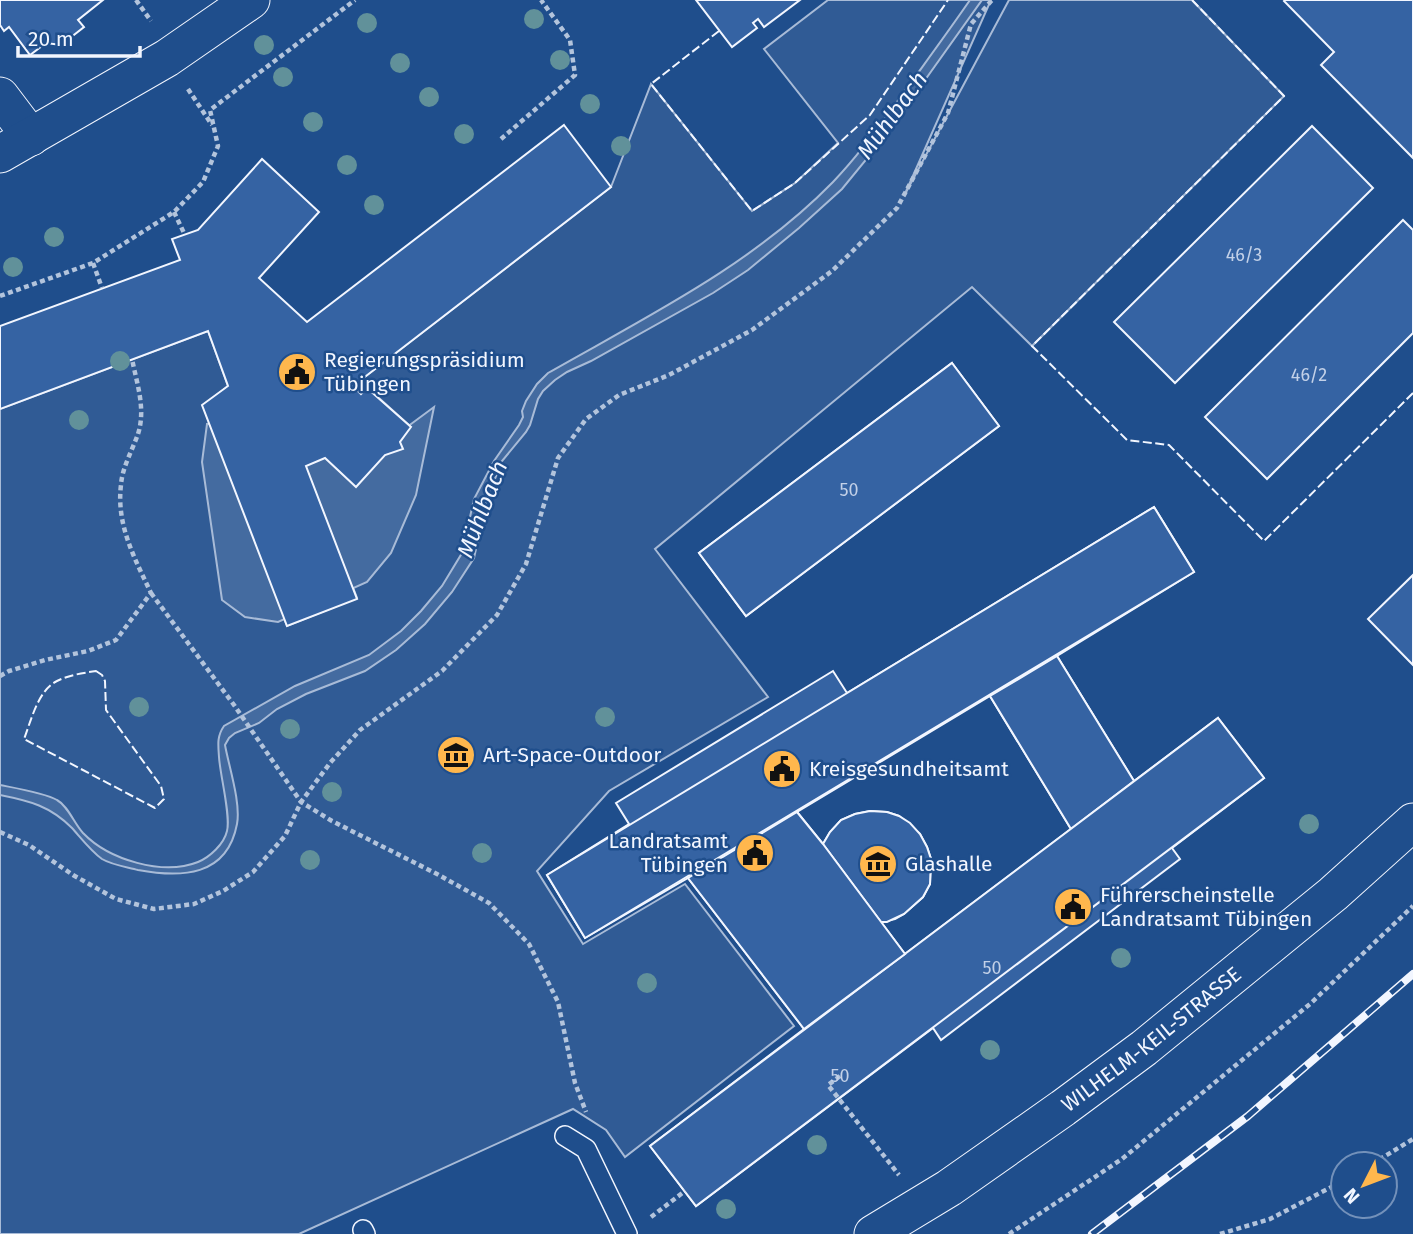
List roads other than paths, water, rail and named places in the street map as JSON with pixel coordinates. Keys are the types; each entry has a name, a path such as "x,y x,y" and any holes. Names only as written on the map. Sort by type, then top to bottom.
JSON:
{"street":[{"path":"0,96 15,146 173,54 251,0"},
{"name":"WILHELM-KEIL-STRASSE","path":"873,1234 949,1188 1144,1048 1333,894 1413,822"}],"lane":[{"path":"565,1136 586,1149 626,1234"}],"water":[{"name":"Mühlbach","path":"970,0 982,0 883,139 842,189 748,270 713,293 567,372 543,391 526,432 502,461 487,499 474,558 452,592 425,624 396,650 365,671 306,694 229,738 225,745 236,796 237,824 232,842 213,864 200,870 170,874 115,864 98,856 56,814 30,802 0,795 0,785 52,797 64,806 83,833 94,843 137,863 184,866 198,862 212,853 223,841 228,824 218,748 224,726 295,686 369,655 401,631 442,586 462,553 474,499 494,461 519,425 526,401 537,384 548,373 734,264 802,212 860,151"},
{"path":"434,407 416,495 391,553 367,582 278,622 245,617 222,600 202,462 207,424 313,413 407,427"}],"railway":[{"path":"1092,1234 1248,1116 1413,974"}],"place":[{"name":"Regierungspräsidium Tübingen","path":"297,372"},
{"name":"Art-Space-Outdoor","path":"456,755"},
{"name":"Kreisgesundheitsamt","path":"782,769"},
{"name":"Landratsamt Tübingen","path":"755,853"},
{"name":"Glashalle","path":"878,864"},
{"name":"Führerscheinstelle Landratsamt Tübingen","path":"1073,907"}]}
